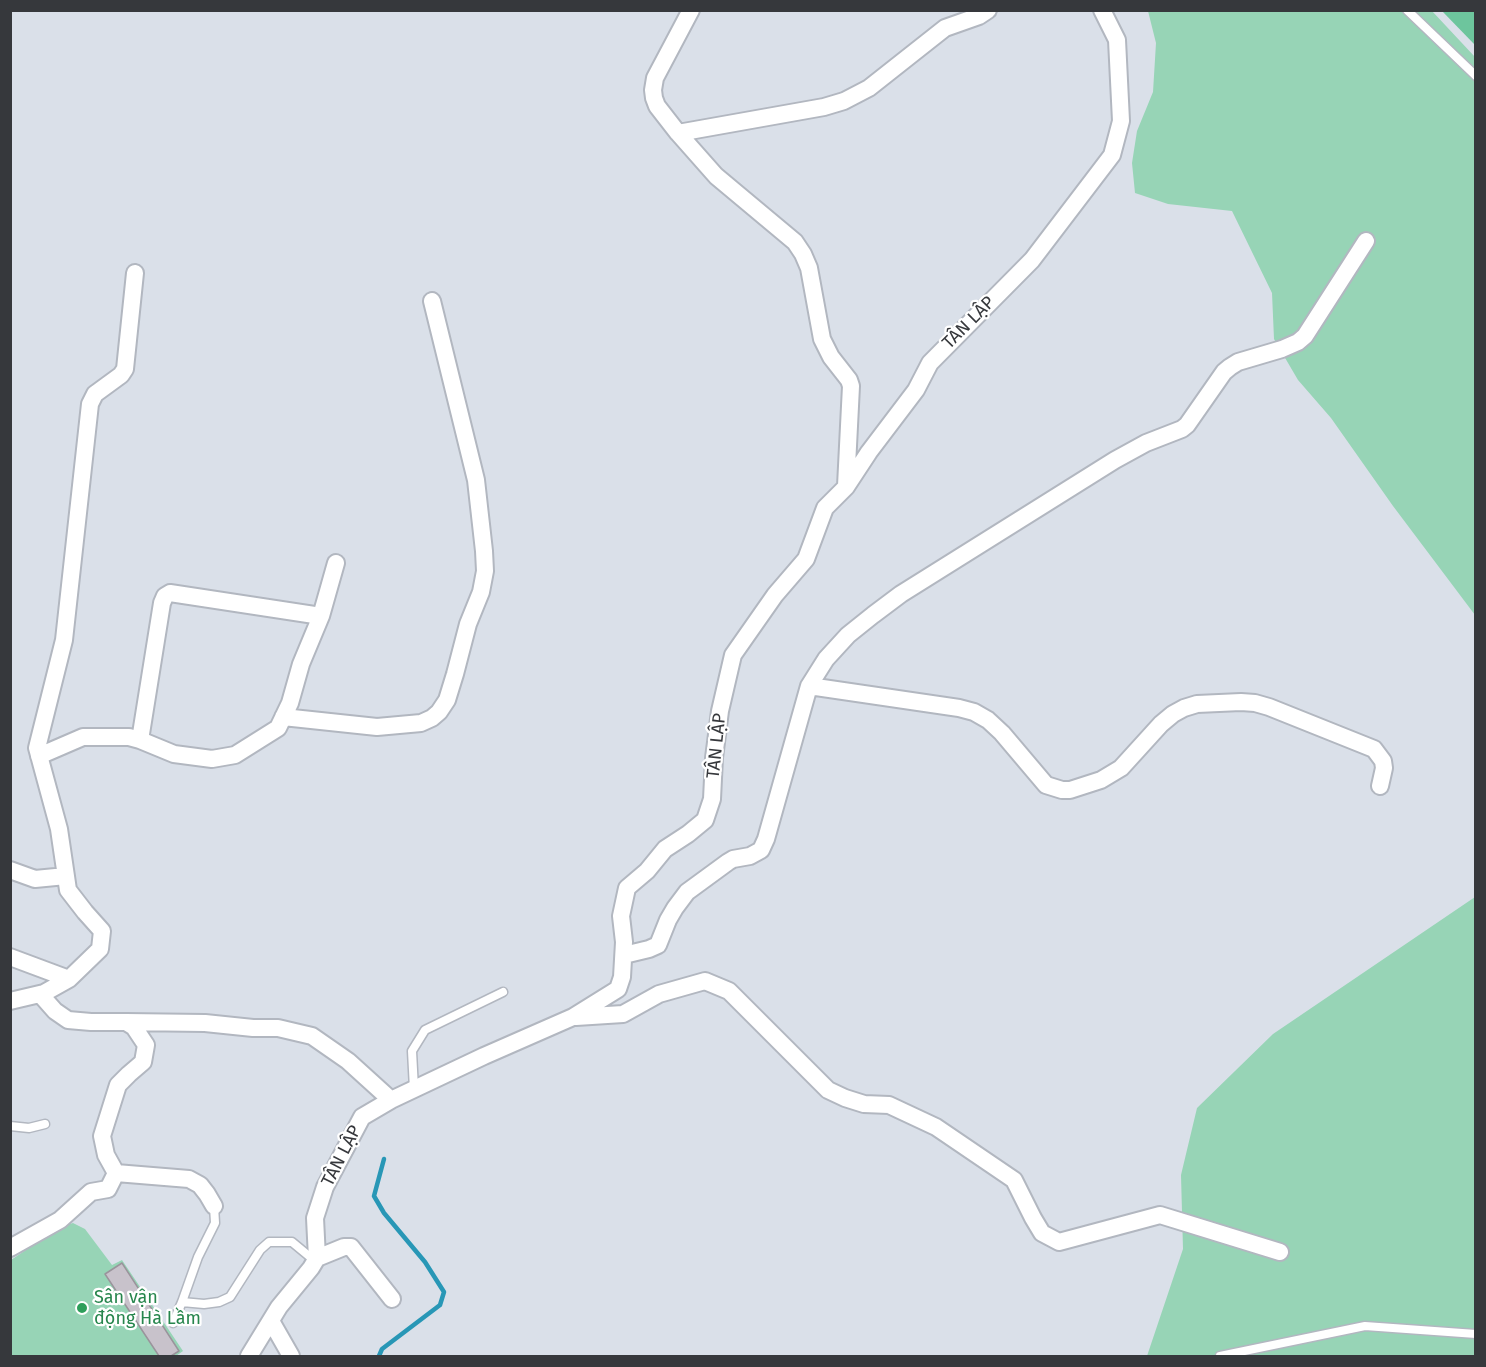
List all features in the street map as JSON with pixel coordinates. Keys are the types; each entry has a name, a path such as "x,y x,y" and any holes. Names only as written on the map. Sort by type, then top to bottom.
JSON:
{"street":[{"path":"690,10 655,78 653,90 657,106 716,176 795,242 803,254 809,268 822,339 851,386 846,487"},
{"path":"678,133 824,107 844,101 869,88 945,28 979,16 988,10"},
{"name":"TÂN LẬP","path":"316,1259 315,1218 325,1187 362,1117 414,1089 573,1017 618,989 622,977 624,955 621,916 627,888 665,849 705,820 711,798 720,711 733,656 775,595 806,559 825,508 846,487 869,452 916,390 930,363 1032,260 1112,155 1121,121 1117,40 1102,10"},
{"path":"624,955 658,945 675,908 687,892 733,859 750,856 760,850 766,839 809,686 826,660 848,635 901,594 1115,460 1146,443 1182,429 1230,367 1238,362 1298,342 1305,336 1366,241"},
{"path":"10,1001 40,994 69,979 100,949 102,931 68,890 59,829 37,747 64,640 90,404 95,394 121,375 125,369 135,273"},
{"path":"283,717 377,727 421,723 439,712 447,700 468,624 481,592 485,571 476,480 432,301"},
{"path":"39,756 83,737 129,737 174,754 212,759 235,755 278,728 290,703 301,664 321,616 336,562"},
{"path":"140,740 165,596 170,593 321,616"},
{"path":"809,686 974,712 988,720 1002,733 1046,785 1062,790 1070,790 1101,780 1121,768 1161,723 1184,708 1197,704 1255,703 1374,749 1383,761 1384,768 1380,786"},
{"path":"10,870 35,879 66,876"},
{"path":"10,957 69,979"},
{"path":"573,1017 623,1014 659,994 705,981 729,991 828,1090 864,1104 889,1105 936,1127 1014,1180 1042,1233 1059,1242 1160,1215 1280,1252"},
{"path":"40,994 55,1011 68,1020 205,1023 278,1028 312,1036 348,1061 392,1100"},
{"path":"116,1173 106,1155 102,1136 118,1085 143,1062 146,1045 134,1027 126,1022"},
{"path":"116,1173 189,1179 200,1185 214,1206"},
{"path":"10,1248 60,1220 91,1192 108,1189 116,1173"},
{"path":"249,1356 279,1306 316,1259 344,1246 351,1247 392,1299"},
{"path":"271,1321 291,1356"}],"lane":[{"path":"1407,10 1476,76"},
{"path":"414,1089 412,1051 425,1030 503,992"},
{"path":"10,1126 29,1128 45,1124"},
{"path":"173,1323 198,1257 215,1223 214,1206"},
{"path":"182,1302 204,1304 219,1302 230,1297 260,1250 269,1242 292,1242 316,1259"},
{"path":"1220,1356 1365,1326 1476,1334"}],"green space":[{"path":"1148,11 1432,11 1475,57 1475,615 1393,506 1331,418 1298,380 1274,339 1272,293 1232,211 1168,204 1135,193 1132,163 1137,131 1153,92 1156,43"},
{"path":"1442,11 1475,11 1475,45"},
{"path":"1475,897 1475,1356 1147,1356 1183,1249 1181,1175 1197,1108 1273,1034"},
{"name":"Sân vận động Hà Lầm","path":"73,1223 85,1229 112,1265 122,1260 183,1351 176,1356 11,1356 11,1260 60,1227"}],"building":[{"path":"122,1263 179,1351 171,1356 159,1356 105,1274"}],"waterway":[{"path":"379,1356 382,1349 440,1305 444,1292 425,1262 384,1213 374,1196 384,1159"}],"place":[{"name":"Sân vận động Hà Lầm","path":"82,1308"}]}
